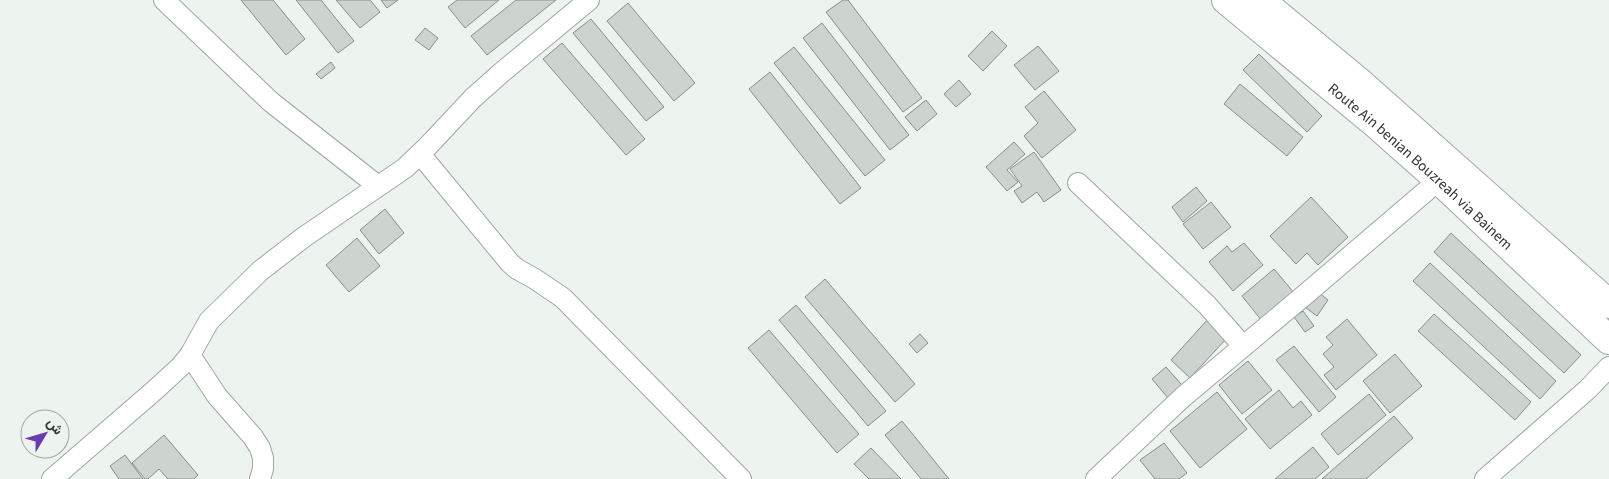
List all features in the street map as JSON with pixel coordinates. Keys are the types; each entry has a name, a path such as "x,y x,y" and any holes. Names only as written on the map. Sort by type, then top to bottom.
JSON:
{"main road":[{"name":"Route Ain benian Bouzreah via Bainem","path":"1226,0 1377,125 1439,180 1609,340"},
{"name":"Route Ain benian Bouzreah via Bainem","path":"1260,0 1358,81 1609,304"}],"street":[{"path":"164,0 272,102 378,186"},
{"path":"52,479 181,366 190,355 209,321 260,271 304,237 404,168 480,92 589,0"},
{"path":"420,154 510,263 516,269 563,298 741,479"},
{"path":"1096,479 1183,396 1439,180"},
{"path":"1078,183 1207,305 1243,346"},
{"path":"190,355 217,396 260,448 263,458 263,469 260,479"},
{"path":"1484,479 1588,389 1609,368"}],"building":[{"path":"241,0 273,0 305,39 286,55"},
{"path":"296,0 321,0 354,41 338,53"},
{"path":"336,0 370,0 380,12 360,28"},
{"path":"381,0 398,0 387,8"},
{"path":"457,0 499,0 465,28 448,7"},
{"path":"516,0 556,0 487,55 471,36"},
{"path":"843,0 848,0 922,98 903,112 826,12"},
{"path":"628,3 695,83 674,101 607,21"},
{"path":"591,19 664,107 646,121 573,33"},
{"path":"822,23 909,135 890,150 803,38"},
{"path":"425,28 438,38 429,50 415,40"},
{"path":"992,31 1007,46 983,71 968,56"},
{"path":"562,43 645,139 626,155 543,59"},
{"path":"1038,46 1059,71 1035,90 1014,65"},
{"path":"794,47 885,160 865,176 774,63"},
{"path":"1259,54 1322,116 1307,132 1243,70"},
{"path":"331,62 335,68 321,79 316,74"},
{"path":"770,72 861,188 840,204 749,89"},
{"path":"959,80 971,94 956,107 944,94"},
{"path":"1240,84 1303,137 1287,156 1224,104"},
{"path":"1044,91 1076,130 1042,158 1024,136 1038,123 1025,107"},
{"path":"926,100 937,114 917,131 905,117"},
{"path":"1014,142 1025,154 1007,170 1018,182 1007,191 986,167"},
{"path":"1034,152 1061,190 1044,202 1037,192 1022,203 1014,191 1022,186 1010,169"},
{"path":"1196,187 1207,201 1183,222 1172,207"},
{"path":"1311,197 1348,237 1318,265 1307,253 1296,264 1270,236"},
{"path":"1211,202 1231,227 1203,249 1183,224"},
{"path":"385,209 404,233 379,254 360,230"},
{"path":"1451,233 1581,355 1564,373 1434,252"},
{"path":"357,238 380,266 349,292 326,265"},
{"path":"1244,243 1263,265 1233,291 1209,262 1227,246 1232,252"},
{"path":"1430,263 1556,381 1540,399 1413,281"},
{"path":"1274,269 1295,294 1262,321 1242,296"},
{"path":"825,279 915,384 895,402 805,297"},
{"path":"1318,292 1328,300 1317,316 1306,308"},
{"path":"796,305 886,411 868,426 779,320"},
{"path":"1219,307 1239,325 1190,378 1171,360"},
{"path":"1303,311 1314,326 1305,332 1294,317"},
{"path":"1434,314 1531,402 1515,420 1418,331"},
{"path":"1347,319 1377,355 1336,390 1324,375 1334,367 1323,354 1333,345 1326,337"},
{"path":"769,330 859,434 837,453 748,348"},
{"path":"920,334 928,343 917,353 909,344"},
{"path":"1294,346 1336,397 1319,412 1276,360"},
{"path":"1395,354 1422,386 1390,413 1363,381"},
{"path":"1248,361 1272,390 1242,414 1219,385"},
{"path":"1166,367 1182,385 1168,398 1152,379"},
{"path":"1279,390 1293,408 1301,401 1312,415 1270,449 1245,419"},
{"path":"1217,392 1247,429 1200,468 1170,431"},
{"path":"1369,394 1386,415 1338,455 1321,434"},
{"path":"1394,416 1413,438 1366,479 1322,479"},
{"path":"902,421 949,479 921,479 885,435"},
{"path":"164,435 198,475 194,479 168,479 159,469 148,479 145,479 132,463"},
{"path":"1164,443 1187,473 1179,479 1155,479 1140,460"},
{"path":"1313,447 1329,467 1315,479 1275,479"},
{"path":"871,448 901,479 869,479 854,464"},
{"path":"125,455 143,479 119,479 110,466"}]}
